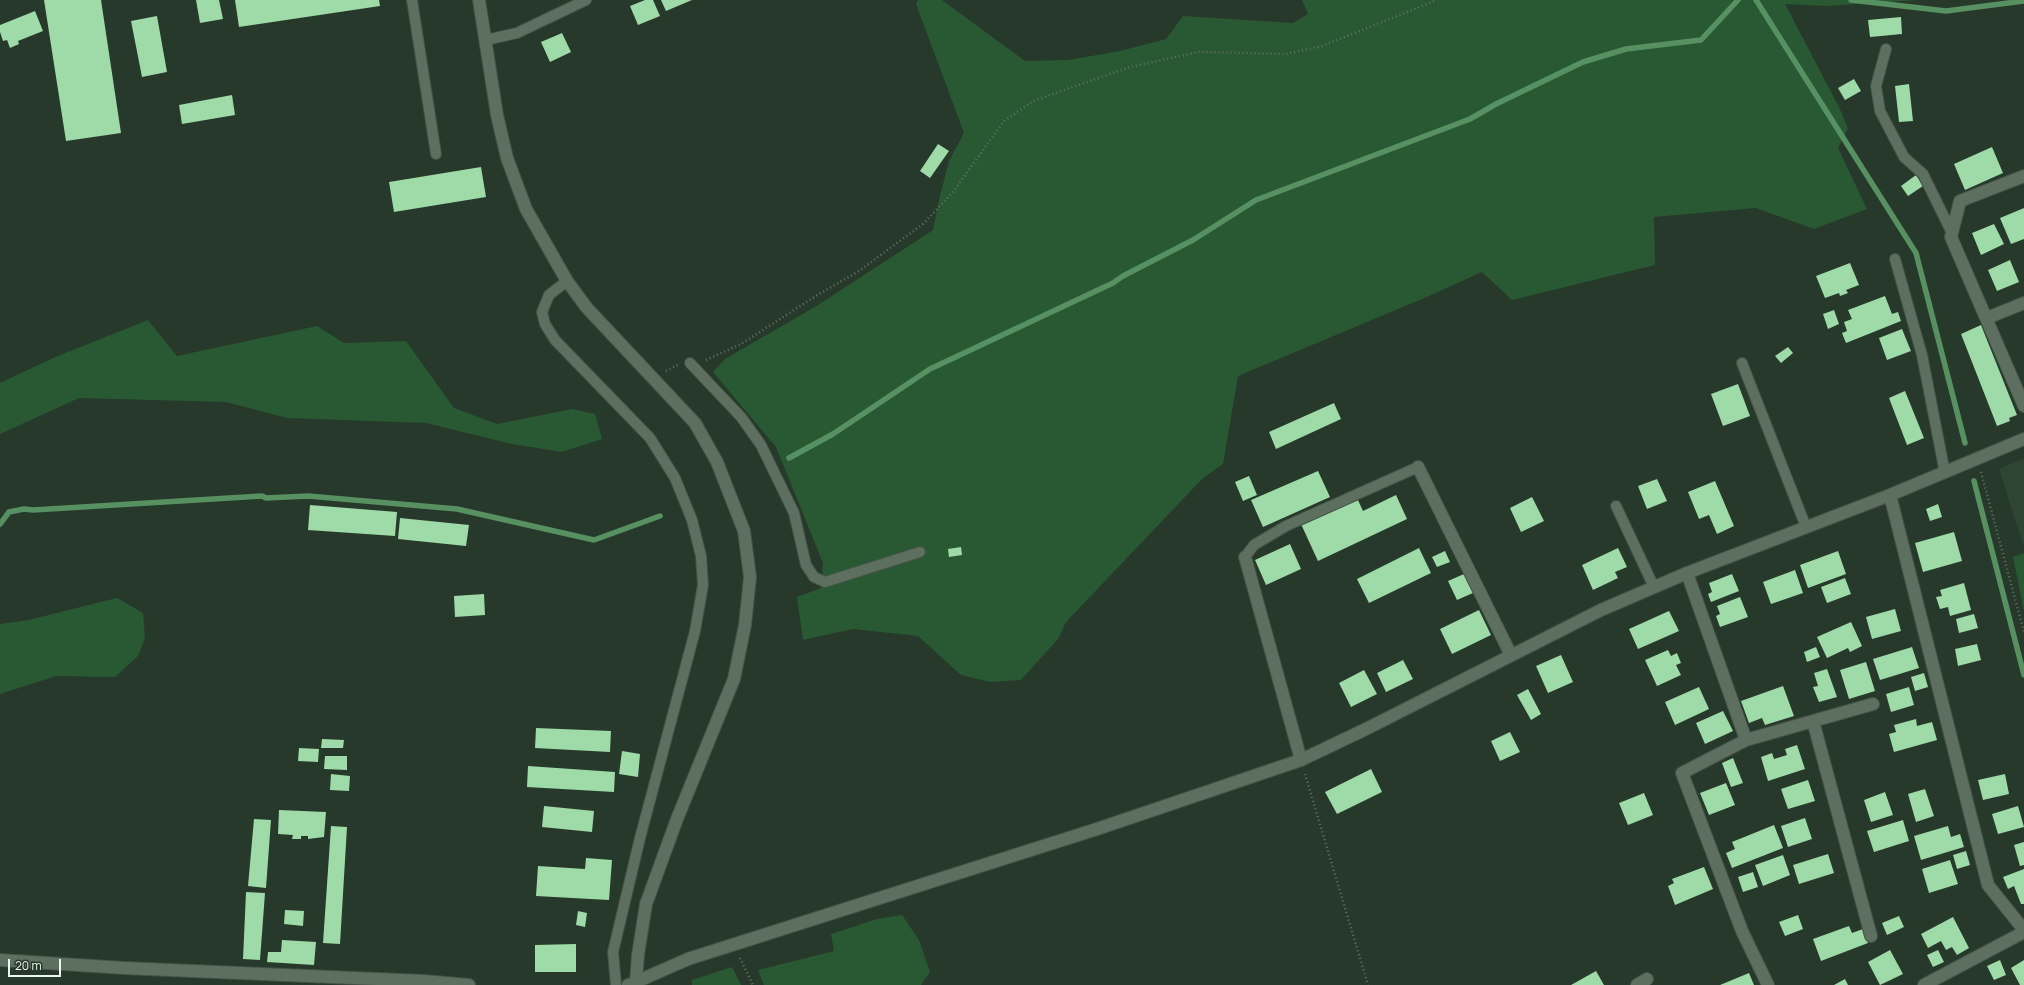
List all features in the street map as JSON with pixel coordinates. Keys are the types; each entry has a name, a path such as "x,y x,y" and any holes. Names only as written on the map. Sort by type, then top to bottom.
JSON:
{"street":[{"path":"479,0 498,115 507,158 526,209 567,281 603,326 654,378 695,423 717,462 744,531 750,577 745,625 734,679 677,819 646,904 633,984"},
{"path":"2024,176 1960,201 1951,237 2024,406"},
{"path":"1987,318 2024,303"},
{"path":"633,984 688,959 1097,829 1301,760 1366,729 1601,610 1687,573 1890,496 2024,439"},
{"path":"1418,467 1512,654"},
{"path":"1890,496 1988,884 2024,931 1924,985"},
{"path":"1245,558 1301,760"},
{"path":"1687,573 1746,740"},
{"path":"1768,985 1742,931 1682,773 1746,740 1873,704"},
{"path":"1813,721 1871,936"},
{"path":"0,960 124,968 423,981 469,985"}],"lane":[{"path":"412,0 436,154"},
{"path":"486,40 518,33 586,0"},
{"path":"1886,49 1876,86 1880,111 1904,156 1923,174 1952,233"},
{"path":"1895,259 1922,355 1945,473"},
{"path":"567,281 549,295 542,312 545,324 555,340 650,438 675,478 692,520 701,556 703,585 695,631 640,838 613,952 616,985"},
{"path":"690,363 741,417 761,445 794,513 806,565 814,577 825,582 920,552"},
{"path":"1742,363 1806,527"},
{"path":"1245,558 1254,546 1286,526 1418,467"},
{"path":"1616,506 1654,587"}],"path":[{"path":"654,378 676,366 708,359 741,344 819,294 859,271 923,224 953,192 1004,121 1033,101 1130,67 1199,52 1286,54 1322,46 1437,0"},
{"path":"1977,460 2024,632"},
{"path":"1301,760 1368,985"}],"shaded area":[{"path":"2024,458 2024,548 1999,469"}],"green space":[{"path":"918,0 942,0 1025,61 1068,60 1120,51 1166,39 1183,16 1293,23 1308,14 1302,0 1918,0 1827,6 1785,4 1839,107 1848,128 1838,148 1867,209 1814,229 1756,208 1654,217 1655,265 1512,300 1482,272 1429,296 1238,376 1223,464 1203,478 1066,622 1058,639 1021,680 990,682 961,675 918,636 853,629 803,640 797,597 821,588 823,563 776,447 713,372 725,359 818,305 933,230 949,161 964,133 916,4"},
{"path":"148,320 177,356 317,326 344,343 406,341 454,408 497,424 572,409 595,414 602,439 562,452 512,444 426,423 287,418 226,402 79,398 0,434 0,383 53,358"},
{"path":"2024,553 2024,611 2013,557"},
{"path":"117,598 143,613 145,638 138,656 115,677 56,676 0,694 0,624 29,620"},
{"path":"902,915 919,940 930,972 921,985 764,985 758,970 834,951 831,934 877,919"},
{"path":"732,967 741,985 692,985 692,980"}],"building":[{"path":"44,0 101,0 121,133 66,141"},
{"path":"196,0 219,0 223,19 200,23"},
{"path":"235,0 379,0 380,6 239,27"},
{"path":"645,0 653,0 660,16 638,25 630,6"},
{"path":"661,0 692,0 666,11"},
{"path":"35,11 43,31 18,41 19,44 10,48 7,40 3,41 0,32 0,25"},
{"path":"157,16 167,72 142,77 131,21"},
{"path":"1901,17 1902,34 1870,37 1868,20"},
{"path":"562,33 571,52 550,62 541,42"},
{"path":"1854,79 1861,91 1845,100 1838,88"},
{"path":"1909,84 1913,121 1899,122 1895,86"},
{"path":"232,95 235,115 182,124 179,105"},
{"path":"938,144 949,151 930,178 920,171"},
{"path":"1992,147 2003,173 1965,190 1954,164"},
{"path":"481,167 486,197 394,212 389,182"},
{"path":"1916,175 1923,186 1908,196 1901,186"},
{"path":"2024,208 2024,239 2011,244 2000,218"},
{"path":"1994,224 2004,244 1981,255 1972,233"},
{"path":"2010,260 2019,282 1997,291 1988,270"},
{"path":"1850,263 1859,285 1846,290 1848,293 1840,296 1839,293 1825,298 1816,276"},
{"path":"1885,296 1892,314 1898,312 1901,321 1846,343 1842,333 1847,331 1844,322 1852,319 1848,310"},
{"path":"1834,310 1839,324 1828,329 1823,314"},
{"path":"1981,325 2017,415 2009,418 2010,421 1997,426 1961,334"},
{"path":"1902,329 1911,351 1887,360 1879,338"},
{"path":"1788,347 1793,353 1781,363 1775,356"},
{"path":"1738,384 1750,416 1723,426 1711,394"},
{"path":"1905,391 1924,438 1907,445 1889,398"},
{"path":"1334,403 1341,419 1276,449 1269,432"},
{"path":"1318,471 1330,497 1263,527 1251,500"},
{"path":"1249,476 1257,495 1243,501 1235,482"},
{"path":"1657,479 1667,501 1647,509 1638,486"},
{"path":"1715,481 1734,526 1717,534 1709,515 1699,519 1688,492"},
{"path":"1396,495 1407,519 1318,561 1301,524 1357,498 1363,511"},
{"path":"1532,497 1544,521 1521,532 1510,508"},
{"path":"1938,504 1942,517 1930,521 1926,509"},
{"path":"310,505 397,512 395,536 308,530"},
{"path":"400,518 469,525 466,546 398,539"},
{"path":"1954,532 1962,561 1923,572 1915,543"},
{"path":"1290,544 1301,569 1266,585 1255,560"},
{"path":"961,547 962,555 949,557 948,549"},
{"path":"1419,548 1431,573 1369,603 1357,579"},
{"path":"1618,548 1627,567 1615,572 1618,578 1593,590 1582,565"},
{"path":"1445,551 1450,562 1437,567 1432,557"},
{"path":"1838,551 1846,574 1808,588 1800,565"},
{"path":"1795,570 1803,593 1771,604 1763,582"},
{"path":"1464,574 1473,593 1457,600 1448,581"},
{"path":"1732,574 1739,591 1711,602 1708,594 1712,592 1709,583"},
{"path":"1845,578 1851,594 1827,603 1821,587"},
{"path":"1964,583 1971,610 1950,616 1948,607 1940,609 1936,597 1942,596 1940,590"},
{"path":"484,594 485,615 455,617 454,596"},
{"path":"1740,597 1748,617 1720,627 1716,616 1720,614 1717,606"},
{"path":"1895,609 1901,631 1872,639 1866,617"},
{"path":"1479,610 1491,635 1452,654 1440,629"},
{"path":"1669,611 1679,631 1638,649 1629,629"},
{"path":"1974,614 1978,628 1959,633 1956,619"},
{"path":"1851,622 1862,646 1850,652 1848,648 1827,658 1817,637"},
{"path":"1977,644 1981,660 1958,666 1955,649"},
{"path":"1816,647 1820,657 1807,662 1804,652"},
{"path":"1912,647 1919,668 1880,680 1873,659"},
{"path":"1668,650 1671,656 1677,653 1681,663 1676,665 1681,675 1657,686 1645,660"},
{"path":"1561,655 1573,682 1548,693 1536,666"},
{"path":"1403,660 1413,679 1386,692 1377,673"},
{"path":"1866,662 1875,691 1849,699 1840,670"},
{"path":"1827,669 1837,697 1819,702 1813,687 1818,686 1814,673"},
{"path":"1364,670 1377,694 1351,707 1339,683"},
{"path":"1924,673 1928,687 1915,691 1911,677"},
{"path":"1783,686 1794,716 1765,725 1762,718 1749,723 1741,701"},
{"path":"1699,687 1709,709 1675,725 1665,702"},
{"path":"1909,687 1914,705 1891,712 1886,694"},
{"path":"1528,689 1541,714 1531,720 1517,695"},
{"path":"1723,711 1733,731 1705,744 1696,723"},
{"path":"1916,719 1917,726 1932,722 1937,740 1894,752 1889,734 1896,732 1894,725"},
{"path":"536,728 611,731 610,752 535,748"},
{"path":"1510,732 1520,752 1500,761 1491,741"},
{"path":"322,739 344,740 343,748 321,748"},
{"path":"1797,745 1805,769 1768,781 1761,757 1772,753 1774,759 1787,755 1785,749"},
{"path":"299,748 319,749 318,762 298,761"},
{"path":"622,751 640,754 638,777 619,774"},
{"path":"325,756 347,756 347,770 324,769"},
{"path":"1733,758 1743,783 1731,787 1722,763"},
{"path":"528,766 615,772 614,792 527,787"},
{"path":"1371,769 1382,792 1337,814 1325,792"},
{"path":"331,774 350,776 349,791 330,790"},
{"path":"2005,774 2009,794 1983,800 1978,780"},
{"path":"1808,780 1815,801 1788,809 1781,789"},
{"path":"1726,783 1735,805 1709,815 1700,793"},
{"path":"1925,789 1934,816 1916,822 1908,794"},
{"path":"1885,792 1893,815 1871,822 1864,800"},
{"path":"1644,793 1653,815 1628,825 1619,803"},
{"path":"544,806 594,811 592,832 542,827"},
{"path":"2018,806 2024,827 1998,834 1992,814"},
{"path":"279,810 326,812 324,837 308,839 308,836 301,836 301,839 292,839 293,835 278,834"},
{"path":"1805,818 1812,839 1788,847 1781,826"},
{"path":"254,819 271,820 266,888 248,886"},
{"path":"1903,820 1909,841 1874,852 1867,831"},
{"path":"1774,825 1783,848 1732,868 1726,853 1735,849 1732,842"},
{"path":"331,826 347,827 340,944 323,943"},
{"path":"1948,826 1951,837 1960,834 1964,847 1921,860 1914,836"},
{"path":"2024,842 2024,865 2020,866 2014,845"},
{"path":"1966,851 1970,865 1957,869 1953,855"},
{"path":"1828,854 1834,873 1799,884 1793,865"},
{"path":"1783,855 1790,875 1763,886 1755,865"},
{"path":"586,858 612,860 609,900 536,896 538,866 585,869"},
{"path":"1950,860 1958,884 1929,893 1922,869"},
{"path":"1704,867 1713,889 1675,905 1668,886 1674,883 1672,879"},
{"path":"2024,869 2024,904 2021,904 2014,886 2008,889 2003,877"},
{"path":"1753,872 1758,887 1743,892 1738,877"},
{"path":"246,892 265,893 260,960 243,959"},
{"path":"285,910 304,911 303,926 284,924"},
{"path":"578,911 587,913 585,927 576,925"},
{"path":"1798,915 1803,929 1785,936 1779,922"},
{"path":"1899,916 1904,927 1887,935 1882,923"},
{"path":"1953,917 1969,948 1957,955 1952,947 1946,950 1941,941 1928,948 1921,934"},
{"path":"1849,926 1852,933 1863,929 1868,943 1821,961 1813,939"},
{"path":"282,940 316,942 314,965 267,962 268,952 281,952"},
{"path":"576,944 576,972 535,972 535,945"},
{"path":"1890,950 1903,974 1880,985 1868,962"},
{"path":"1938,950 1944,962 1933,967 1927,955"},
{"path":"2000,960 2006,975 1994,980 1987,966"},
{"path":"2024,960 2024,985 2020,985 2011,968"},
{"path":"1596,971 1604,985 1571,985"},
{"path":"1749,973 1754,985 1720,985"},
{"path":"1845,979 1848,985 1834,985"}],"waterway":[{"path":"789,458 833,434 930,369 1113,283 1123,276 1193,240 1256,200 1470,119 1496,104 1583,62 1626,49 1701,40 1738,0"},
{"path":"1756,0 1916,253 1965,443"},
{"path":"1851,0 1946,11 2024,1"},
{"path":"1974,481 2024,675"},
{"path":"0,524 9,512 24,509 33,510 262,496 266,498 308,496 457,509 594,540 660,516"}]}
